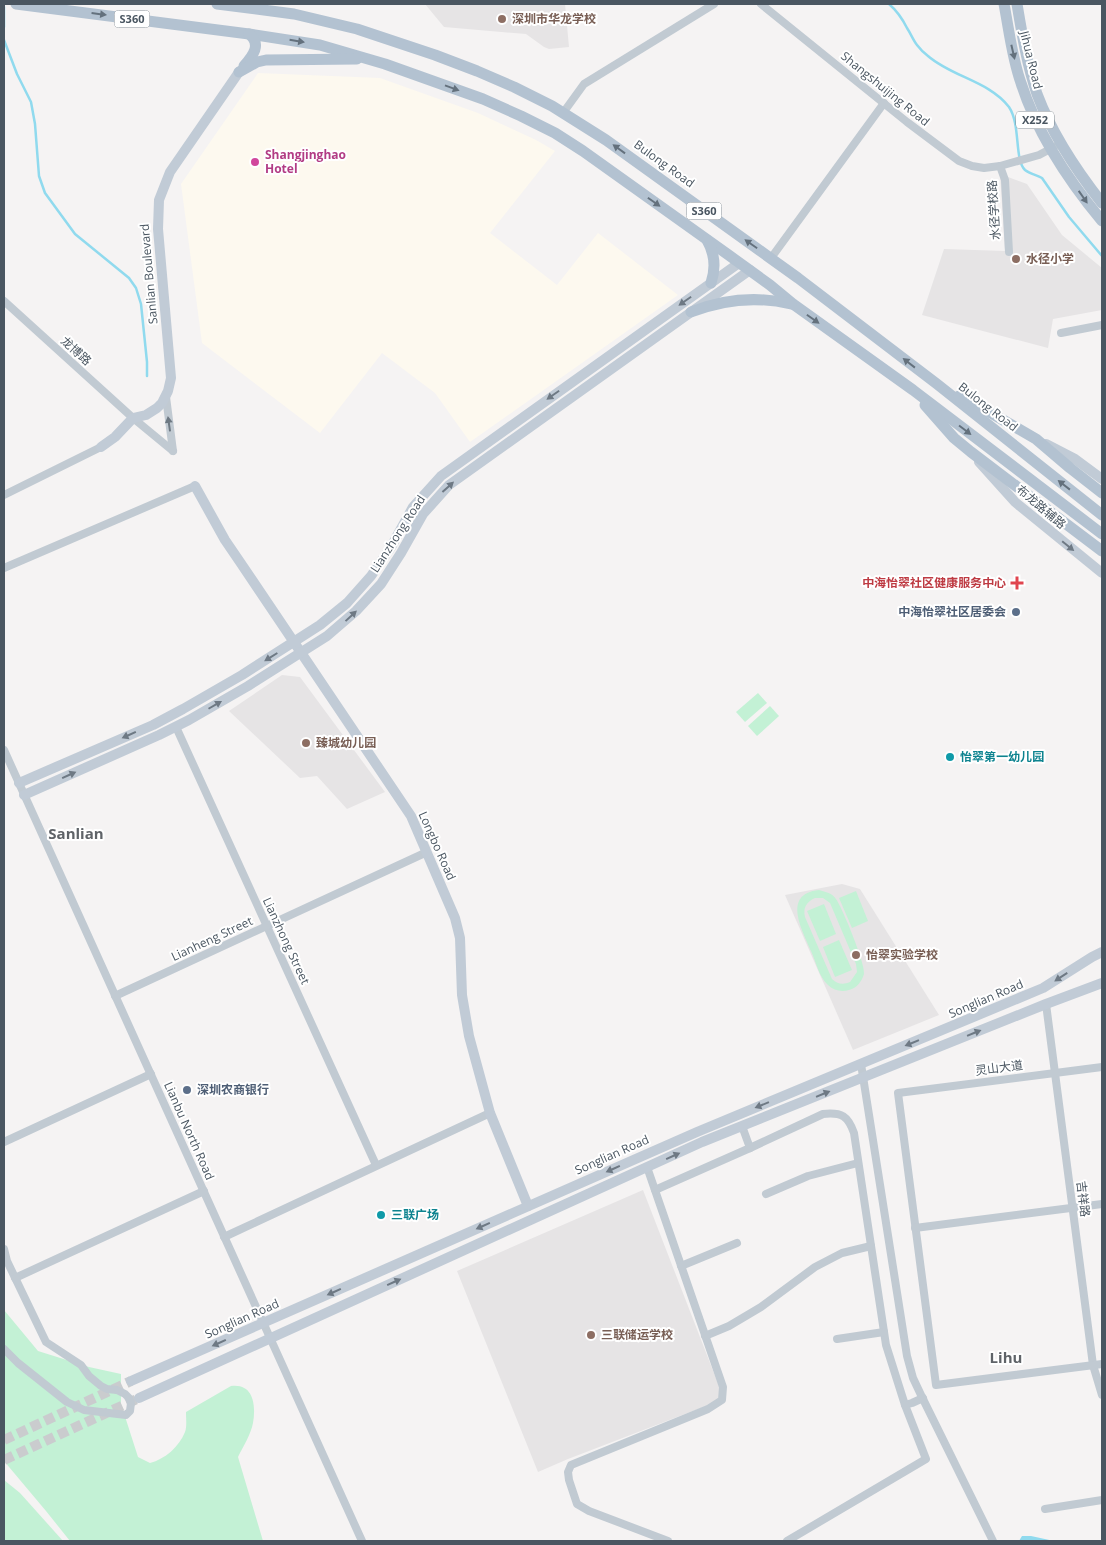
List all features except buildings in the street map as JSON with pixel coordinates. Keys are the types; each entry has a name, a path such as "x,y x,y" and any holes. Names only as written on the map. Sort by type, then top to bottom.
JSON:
{"main road":[{"name":"S360","path":"16,4 320,45 378,62 482,99 540,125 583,151 750,270 1102,534"},
{"name":"Bulong Road","path":"217,4 316,18 376,35 464,66 514,87 563,113 606,140 771,258 937,384 1102,515"},
{"path":"283,4 316,18"},
{"name":"Jihua Road","path":"1004,4 1020,82 1035,120 1102,203"},
{"name":"Jihua Road","path":"1017,4 1025,54 1056,145 1060,163 1089,206 1102,221"},
{"path":"239,72 255,52 256,43 249,34"},
{"path":"239,72 257,62 266,60 338,59 378,62"},
{"path":"706,238 712,250 715,263 711,283"},
{"path":"690,312 715,304 741,299 793,304"},
{"path":"937,384 984,408 1036,439 1102,492"},
{"path":"912,390 943,426 971,452 1102,551"}],"street":[{"path":"563,113 584,84 714,4"},
{"name":"Shangshuijing Road","path":"761,4 958,160 972,166 984,168 1003,166 1039,155 1056,145"},
{"name":"Sanlian Boulevard","path":"166,397 170,378 158,229 159,200 170,172 239,72"},
{"path":"771,258 884,103"},
{"name":"水径学校路","path":"1003,166 1009,252"},
{"name":"Lianzhong Road","path":"19,784 153,724 213,693 320,626 359,590 381,562 413,507 441,476 739,262"},
{"name":"Lianzhong Road","path":"24,794 176,726 234,694 327,636 368,598 392,568 423,514 449,485 750,270"},
{"name":"龙博路","path":"4,301 133,418"},
{"path":"1061,333 1102,325"},
{"path":"133,418 173,451 166,397"},
{"path":"4,495 102,447 115,437 133,418 152,412 166,397"},
{"path":"1036,439 1075,459 1102,479"},
{"name":"布龙路辅路","path":"971,452 1014,502 1102,573"},
{"path":"4,568 195,486"},
{"name":"Longbo Road","path":"195,486 226,540 411,816 458,927 461,949 462,995 466,1022 490,1113 528,1206"},
{"name":"Lianzhong Street","path":"176,726 376,1165"},
{"name":"Lianbu North Road","path":"4,750 362,1541"},
{"name":"Lianheng Street","path":"115,996 427,852"},
{"name":"Songlian Road","path":"131,1381 697,1132 1043,988 1092,956 1102,952"},
{"name":"Songlian Road","path":"139,1398 742,1126 1102,983"},
{"name":"吉祥路","path":"1046,1004 1093,1365 1102,1395"},
{"path":"861,1064 907,1356 913,1378 993,1541"},
{"name":"灵山大道","path":"915,1228 898,1093 1102,1067"},
{"path":"4,1142 150,1074"},
{"path":"224,1237 490,1113"},
{"path":"655,1190 823,1114 835,1113 844,1116 850,1122 854,1133 886,1345 905,1405 926,1459 787,1541"},
{"path":"742,1126 750,1148"},
{"path":"766,1194 808,1176 858,1163"},
{"path":"647,1168 723,1387 722,1400 708,1409 571,1465 568,1472 572,1493 577,1504 589,1511 668,1541"},
{"path":"15,1278 204,1192"},
{"path":"1102,1204 915,1228 936,1385 1102,1364"},
{"path":"681,1266 737,1243"},
{"path":"705,1336 729,1326 762,1307 815,1267 842,1253 871,1246"},
{"path":"4,1249 6,1261 46,1342 80,1365 88,1376 101,1386 125,1394 131,1403 130,1412 126,1415 84,1410 67,1402 18,1363 4,1349"},
{"path":"837,1339 884,1332"},
{"path":"905,1405 923,1398"},
{"path":"1045,1509 1102,1500"}],"shaded area":[{"name":"深圳市华龙学校","path":"425,4 565,4 569,47 549,49 526,34 444,27"},
{"path":"258,73 380,78 478,113 536,140 555,151 490,233 557,285 598,233 678,295 470,442 435,393 382,353 320,433 202,343 181,184"},
{"name":"水径小学","path":"1000,174 1027,184 1062,235 1102,268 1102,310 1053,319 1048,348 922,315 944,249 1005,251"},
{"name":"臻城幼儿园","path":"282,675 300,677 385,792 347,809 317,776 300,778 229,711"},
{"name":"怡翠实验学校","path":"842,884 860,889 939,1015 853,1050 785,895"},
{"name":"三联储运学校","path":"643,1190 724,1399 538,1472 457,1271"}],"green space":[{"path":"758,693 767,703 745,722 736,712"},
{"path":"770,706 779,716 757,736 748,726"},
{"path":"819,890 831,894 836,899 843,913 858,948 864,969 862,979 852,989 846,991 835,990 825,982 820,974 800,924 798,914 801,898 807,893","holes":["815,898 823,898 830,903 856,964 857,972 850,982 847,983 840,984 832,979 805,917 804,911 807,903"]},
{"path":"856,891 868,921 852,928 839,898"},
{"path":"824,904 836,934 820,941 807,911"},
{"path":"839,940 852,970 835,977 823,947"},
{"path":"4,1310 38,1351 89,1367 121,1374 121,1404 138,1457 150,1463 166,1455 179,1443 186,1430 186,1412 231,1386 245,1388 252,1397 253,1423 249,1436 238,1457 263,1541 70,1541 4,1461"},
{"path":"4,1480 20,1493 63,1541 4,1541"}],"water":[{"path":"1022,1536 1031,1536 1054,1541 1019,1541"}],"waterway":[{"path":"889,4 899,15 919,48 925,54 948,69 991,91 1009,107 1013,114 1018,150 1025,170 1042,178 1069,217 1102,256"},
{"path":"4,7 4,27"},
{"path":"4,40 17,74 31,102 35,124 39,176 45,193 75,234 129,278 136,288 141,304 147,376"}],"tunnel":[{"path":"4,1440 131,1381"},
{"path":"4,1460 139,1398"}],"place":[{"name":"深圳市华龙学校","path":"502,19"},
{"name":"Shangjinghao Hotel","path":"255,162"},
{"name":"水径小学","path":"1016,259"},
{"name":"中海怡翠社区健康服务中心","path":"1017,583"},
{"name":"中海怡翠社区居委会","path":"1016,612"},
{"name":"臻城幼儿园","path":"306,743"},
{"name":"怡翠第一幼儿园","path":"950,757"},
{"name":"怡翠实验学校","path":"856,955"},
{"name":"深圳农商银行","path":"187,1090"},
{"name":"三联广场","path":"381,1215"},
{"name":"三联储运学校","path":"591,1335"}],"district":[{"name":"Sanlian","path":"76,834"},
{"name":"Lihu","path":"1006,1358"}]}
